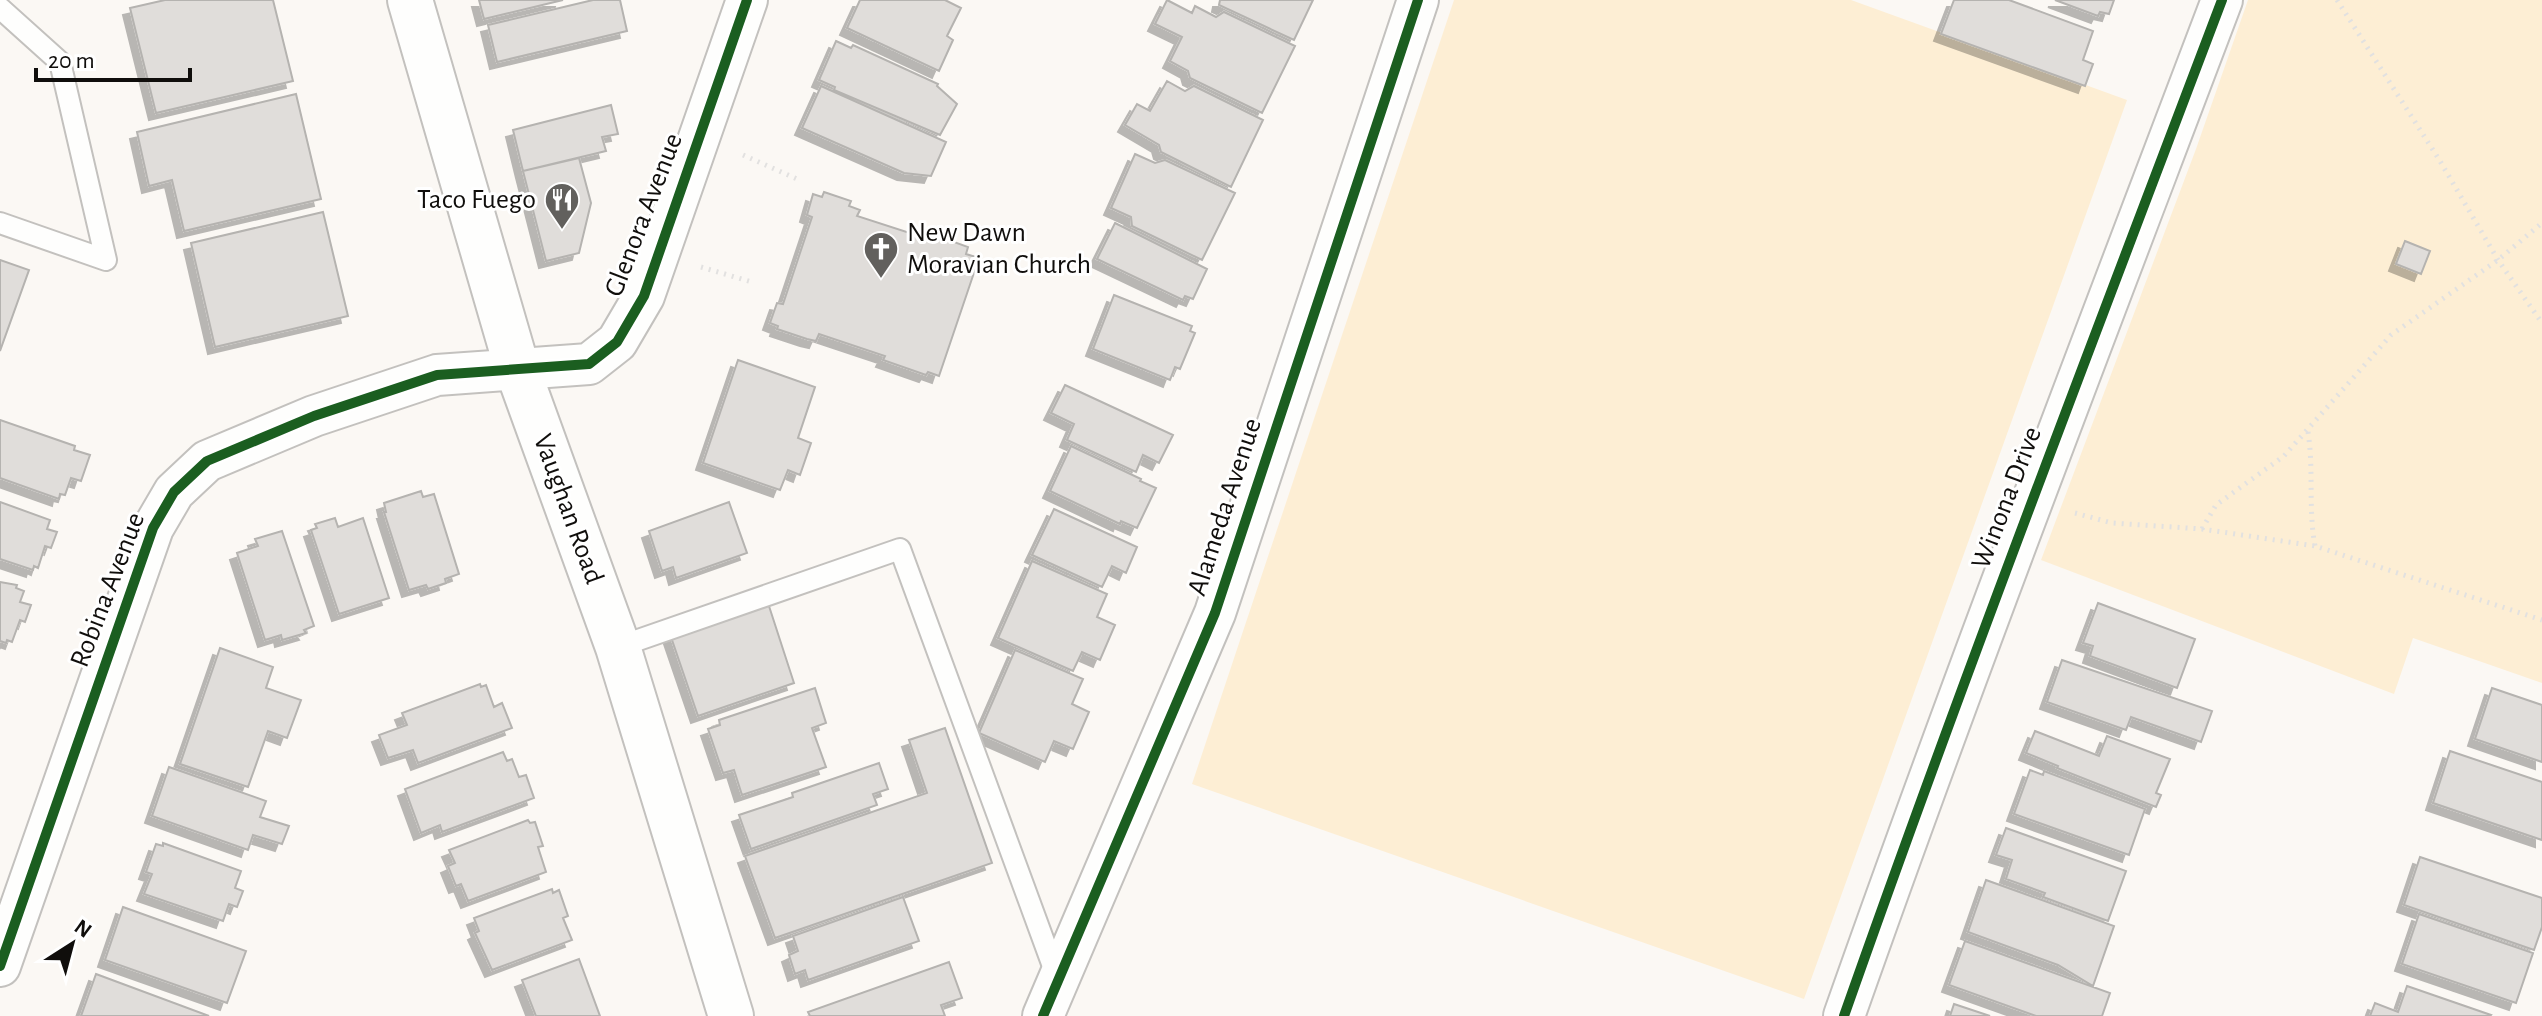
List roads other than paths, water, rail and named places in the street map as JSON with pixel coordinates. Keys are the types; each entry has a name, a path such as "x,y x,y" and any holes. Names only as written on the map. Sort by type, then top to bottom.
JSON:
{"street":[{"name":"Vaughan Road","path":"410,0 517,368 618,647 731,1016"},
{"name":"Glenora Avenue","path":"517,368 589,364 617,342 644,296 747,0"},
{"name":"Alameda Avenue","path":"1051,998 1215,613 1418,0"},
{"name":"Winona Drive","path":"1844,1016 2026,515 2222,0"},
{"name":"Robina Avenue","path":"0,966 153,528 174,492 207,461 314,416 437,375 517,368"}],"lane":[{"path":"0,8 60,62 106,260 0,223"},
{"path":"618,647 900,549 1051,998"}],"place":[{"name":"Taco Fuego","path":"562,231"},
{"name":"New Dawn Moravian Church","path":"881,280"}]}
